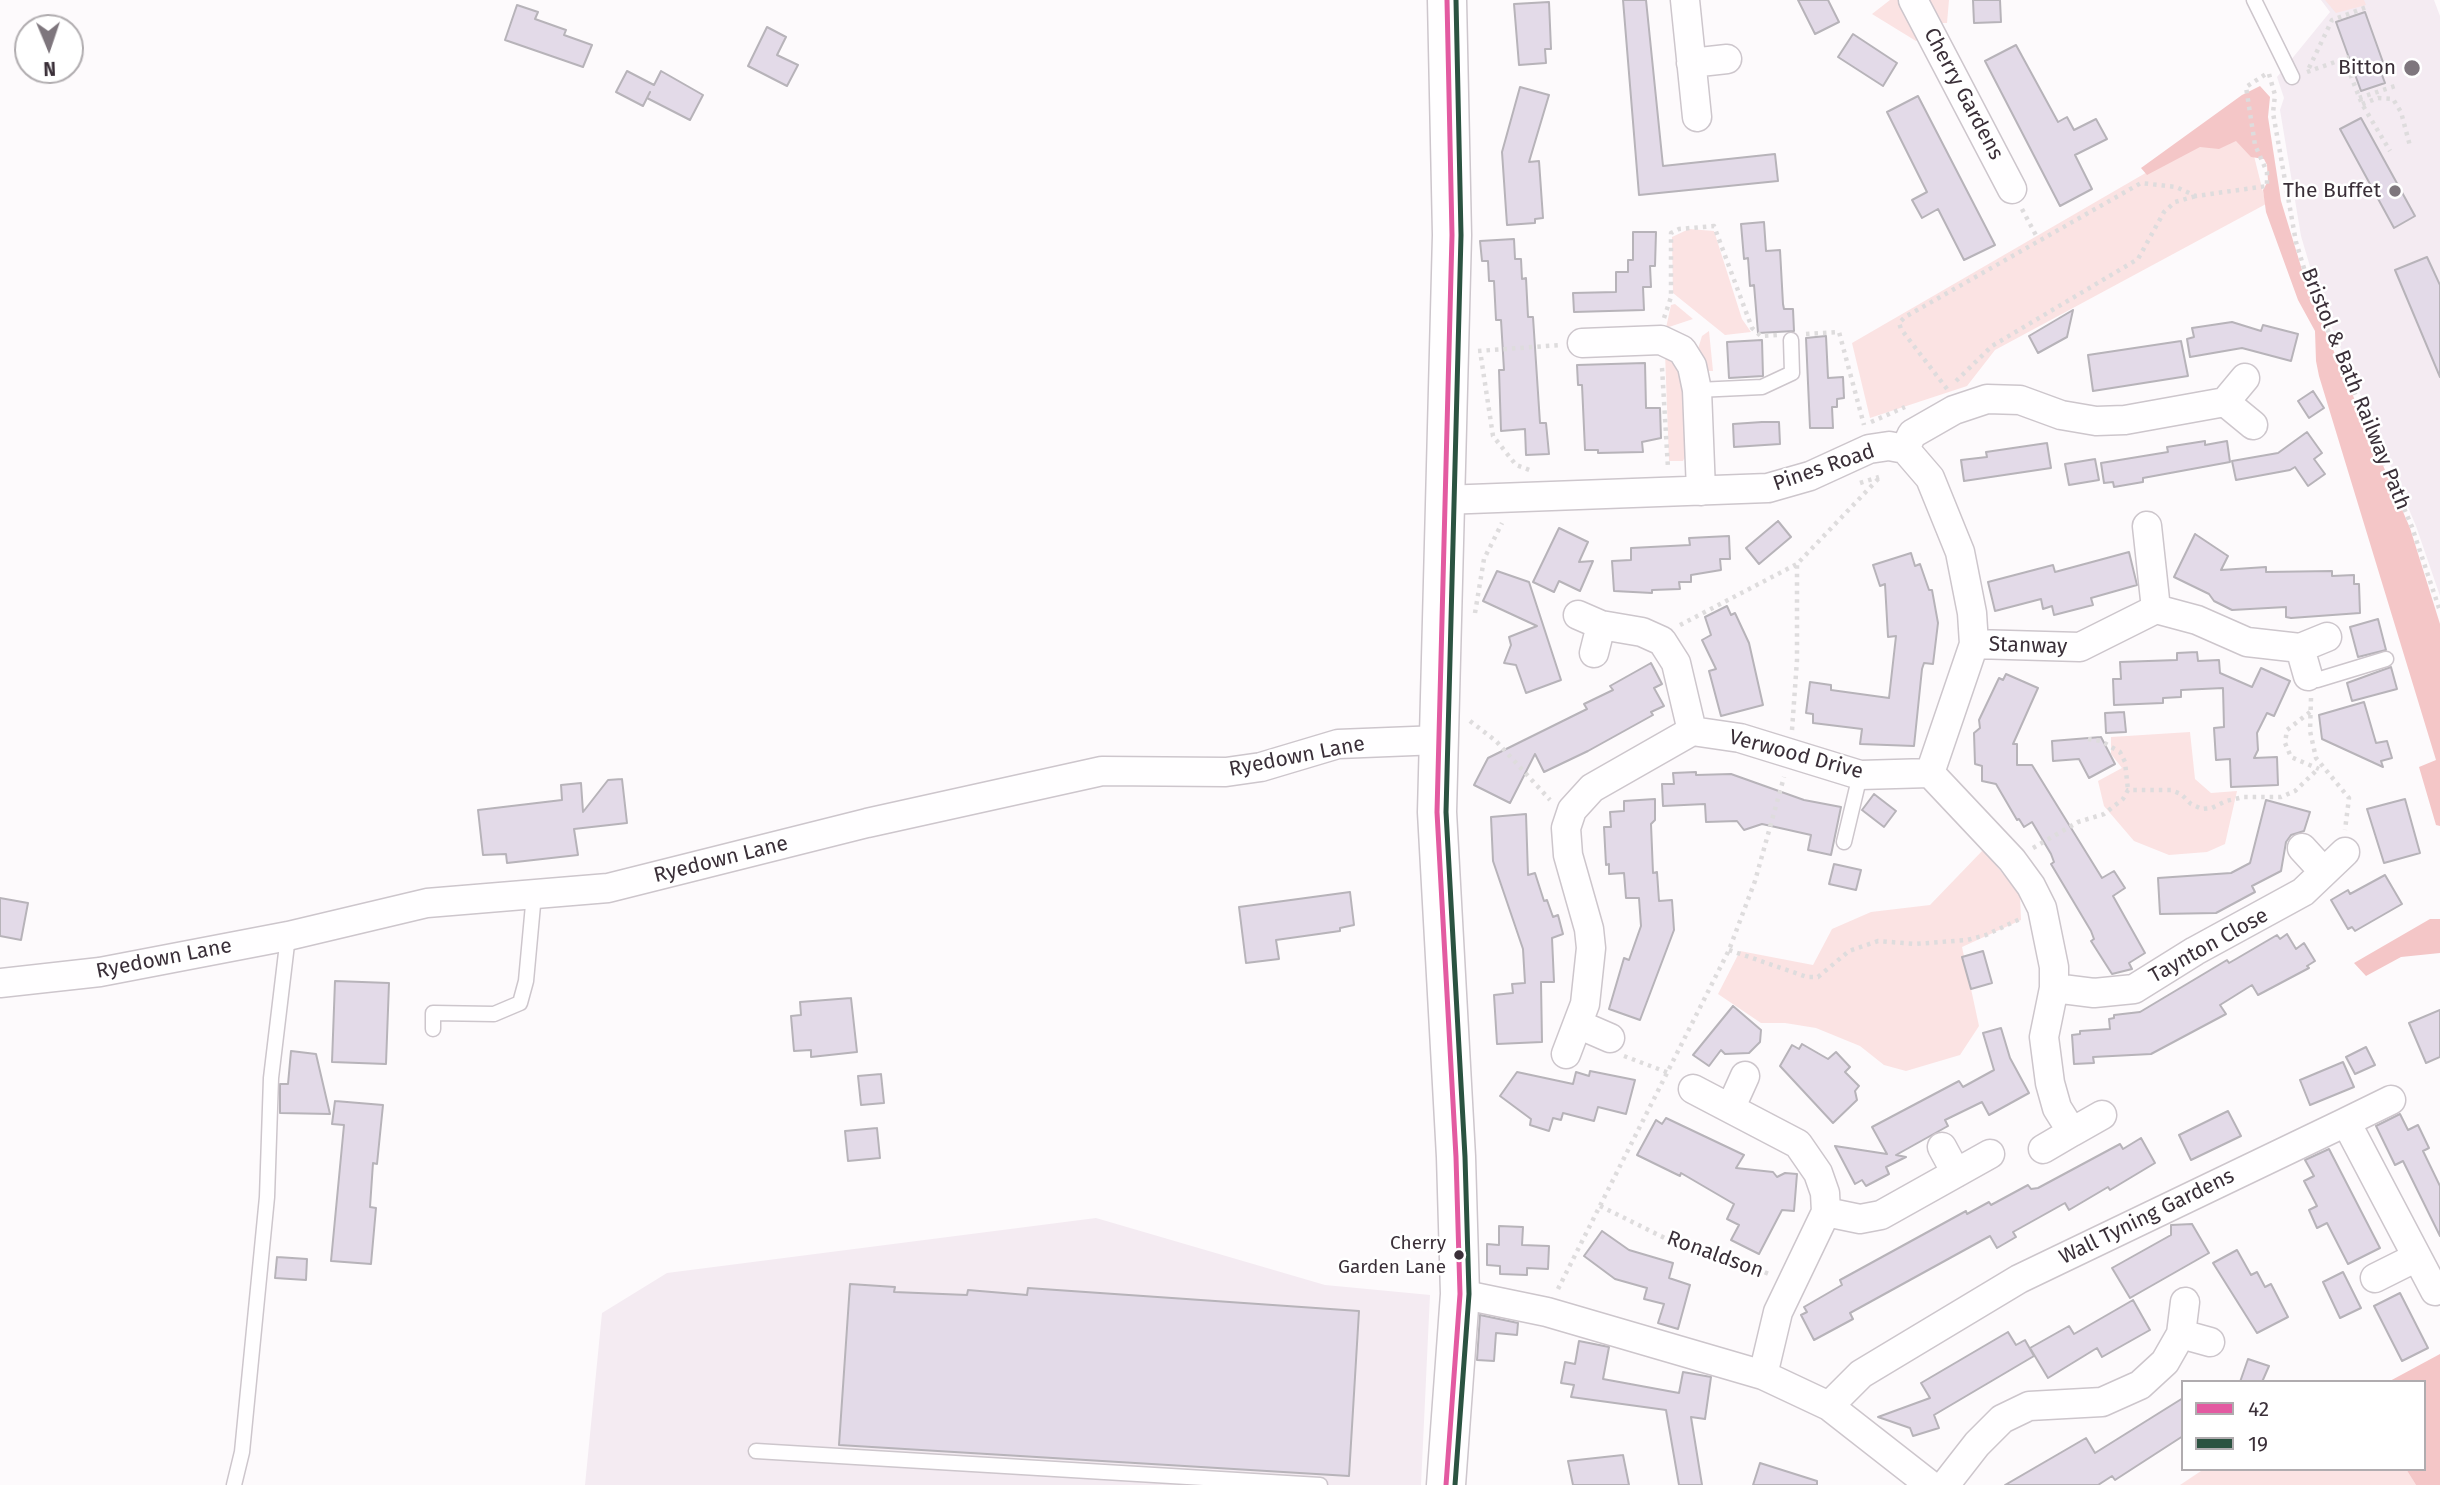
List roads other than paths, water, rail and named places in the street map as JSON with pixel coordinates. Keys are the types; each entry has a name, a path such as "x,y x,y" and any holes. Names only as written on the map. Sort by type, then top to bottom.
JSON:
{"main road":[{"path":"1446,1485 1460,1294 1457,1157 1437,812 1451,729 1443,500 1470,348 1453,153 1447,0"}],"street":[{"path":"1685,0 1697,117"},
{"name":"Cherry Gardens","path":"1913,0 2012,189"},
{"path":"1691,63 1727,59"},
{"path":"1582,343 1661,340 1682,350 1692,366 1697,390 1700,479"},
{"path":"2245,378 2225,402 2253,425"},
{"name":"Pines Road","path":"1443,500 1700,479 1768,488 1810,476 1869,449 1889,446 1912,456 1912,434 1945,397 2020,400 2061,415 2096,421 2125,420 2225,402"},
{"path":"1912,456 1930,478 1960,552 1968,582 1974,644 1930,773 2012,860 2031,886 2042,908 2054,967 2054,988 2044,1037 2054,1095 2072,1132"},
{"path":"2147,526 2156,609 2197,620 2248,642 2300,648 2327,637"},
{"name":"Stanway","path":"1974,644 2081,647 2156,609"},
{"path":"1566,1054 1580,1025 1591,948 1589,929 1568,855 1566,828 1572,810 1592,788 1692,731 1676,663 1671,651 1656,638 1589,620 1594,653"},
{"path":"2300,648 2308,676"},
{"name":"Ryedown Lane","path":"0,983 100,972 288,936 427,903 608,888 867,823 1102,771 1226,772 1261,767 1338,744 1451,729"},
{"name":"Verwood Drive","path":"1692,731 1740,738 1860,775 1930,773"},
{"path":"2302,848 2324,872"},
{"name":"Taynton Close","path":"2054,988 2094,993 2134,989 2195,951 2303,892 2345,852"},
{"path":"1580,1025 1610,1038"},
{"path":"1731,1107 1745,1076"},
{"path":"1693,1089 1798,1143 1818,1173 1825,1193 1826,1212 1778,1312 1763,1375"},
{"name":"Wall Tyning Gardens","path":"1829,1406 1861,1374 2019,1279 2391,1100"},
{"path":"2043,1149 2102,1115"},
{"path":"2346,1122 2435,1291"},
{"path":"1942,1147 1956,1173"},
{"path":"1826,1212 1860,1219 1881,1215 1990,1154"},
{"path":"2375,1278 2417,1257"},
{"path":"1460,1294 1547,1312 1763,1375 1829,1406 1930,1485"},
{"path":"1945,1485 1977,1444 2002,1419 2029,1406 2102,1402 2140,1385 2165,1362 2181,1334 2185,1302"},
{"path":"2181,1334 2210,1342"}],"lane":[{"path":"2254,0 2292,77"},
{"path":"1697,390 1762,387 1792,373 1792,336"},
{"path":"2308,676 2317,680 2386,659"},
{"path":"1844,842 1860,775"},
{"path":"433,1029 433,1013 494,1013 520,1003 526,981 534,894"},
{"path":"234,1485 244,1439 267,1197 271,1078 288,936"},
{"path":"756,1451 1320,1485"}],"place":[{"name":"Bitton","path":"2412,68"},
{"name":"The Buffet","path":"2395,191"},
{"name":"Cherry Garden Lane","path":"1459,1255"}]}
